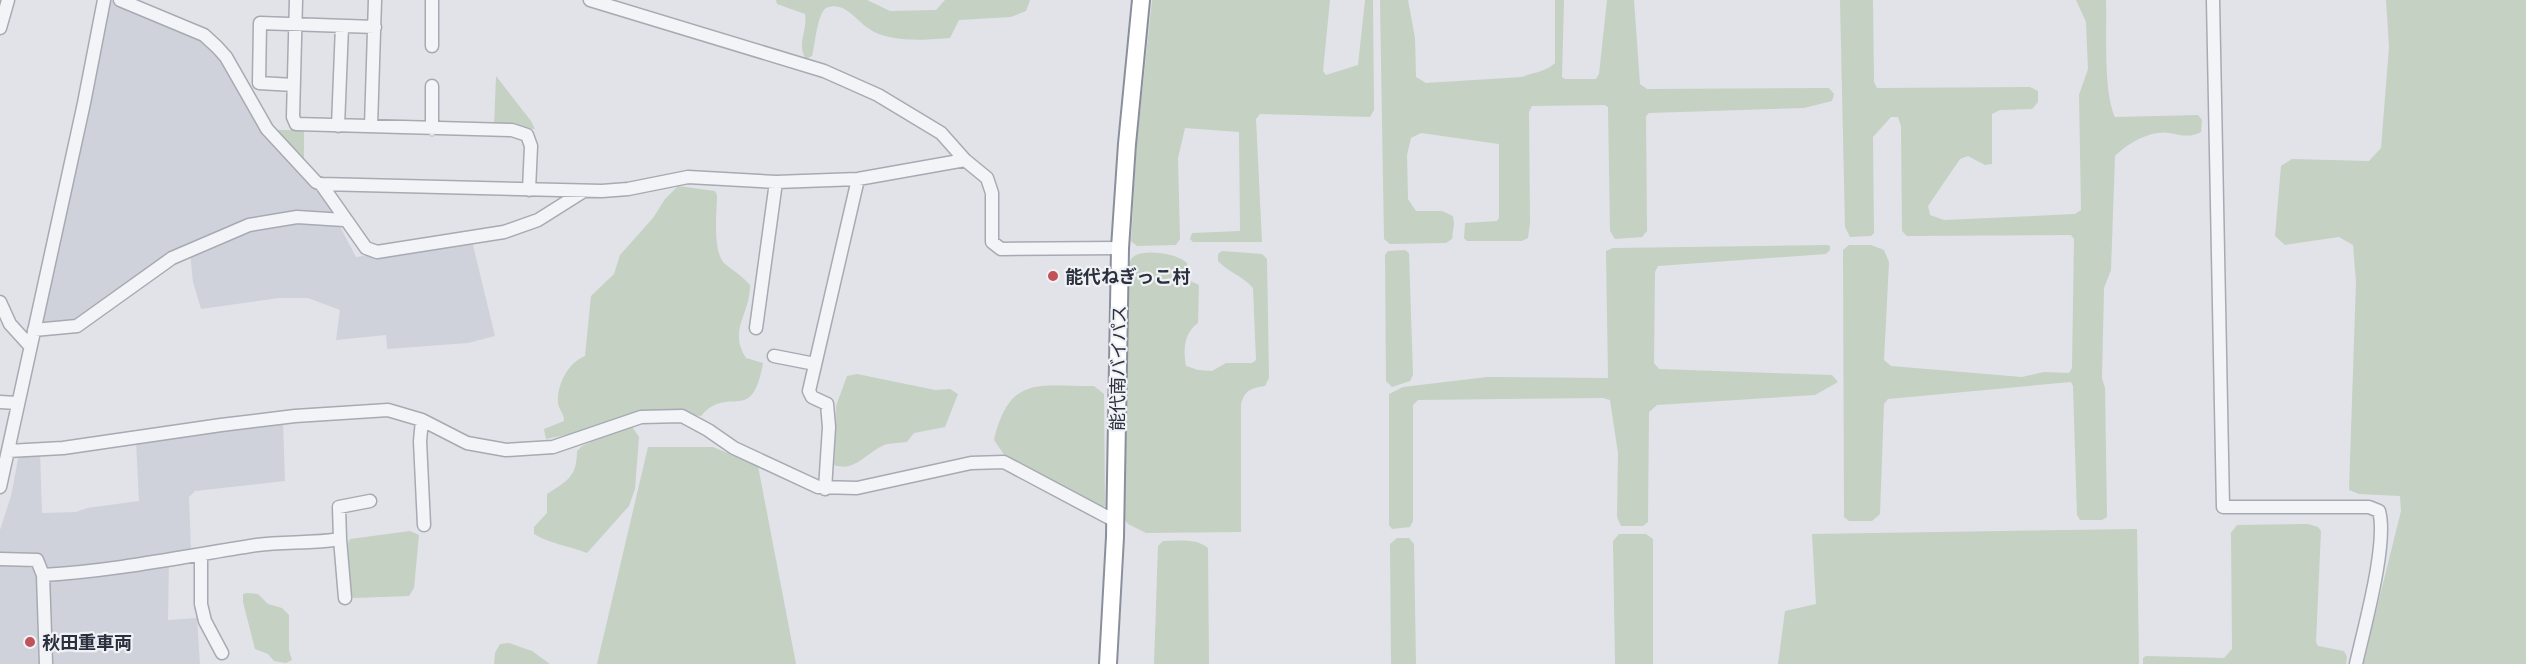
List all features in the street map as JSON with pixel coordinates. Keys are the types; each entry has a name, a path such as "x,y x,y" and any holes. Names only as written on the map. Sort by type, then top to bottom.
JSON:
{"highway":[{"name":"能代南バイパス","path":"1108,664 1115,520 1120,248 1127,144 1141,0"}],"street":[{"path":"0,28 8,0"},
{"path":"0,487 104,0"},
{"path":"120,0 204,35 217,47 231,67 267,129 316,182 321,184 529,190 628,189 688,177 777,182 858,179 965,160"},
{"path":"296,0 293,117 296,124 512,130 527,135 531,146 529,190"},
{"path":"371,126 375,0"},
{"path":"432,0 432,46"},
{"path":"590,0 824,71 878,95 941,133 965,160 987,178 993,193 992,242 1001,249 1120,248"},
{"path":"2213,0 2223,507 2369,507 2379,511 2383,523 2380,549 2356,664"},
{"path":"294,85 259,83 260,23 375,27"},
{"path":"338,126 342,26"},
{"path":"432,86 432,129"},
{"path":"825,489 829,428 827,404 812,397 810,391 858,179"},
{"path":"756,327 777,182"},
{"path":"321,184 344,220 366,248 377,252 504,232 538,220 585,190"},
{"path":"34,330 77,326 172,258 249,225 297,217 344,220"},
{"path":"0,302 10,324 30,346"},
{"path":"774,356 815,364"},
{"path":"0,402 17,403"},
{"path":"8,451 63,448 221,425 331,413 388,410 422,420 466,443 506,450 553,447 641,417 682,416 734,448 825,489 857,488 971,463 1004,462 1115,520"},
{"path":"422,420 420,441 424,525"},
{"path":"345,598 339,507 370,501"},
{"path":"43,575 71,573 260,545 323,542 340,538"},
{"path":"201,555 201,604 205,621 222,653"},
{"path":"0,559 37,560 43,575 46,664"}],"shaded area":[{"path":"110,0 206,41 220,55 334,214 297,215 172,254 77,322 44,324 41,319"},
{"path":"297,219 303,224 337,221 356,257 472,241 495,336 468,343 387,349 386,335 336,340 340,310 308,298 279,298 201,309 193,282 190,253 256,227"},
{"path":"283,421 285,481 195,491 189,497 191,550 44,573 38,557 0,556 0,530 11,496 19,454 40,452 42,513 76,512 87,508 139,501 136,441"},
{"path":"169,562 168,620 197,618 200,664 50,664 45,578"},
{"path":"0,563 22,565 34,569 40,575 45,664 0,664"}],"green space":[{"path":"776,0 867,0 890,11 936,10 945,0 1030,0 1026,11 1011,17 959,20 950,38 931,39 896,38 876,33 849,12 832,6 826,8 820,17 812,56 806,59 802,48 805,14 777,4"},
{"path":"1152,0 1330,0 1323,71 1326,75 1358,65 1365,0 1373,0 1374,110 1370,117 1260,114 1256,119 1262,242 1193,242 1190,239 1192,233 1240,231 1239,132 1185,128 1178,158 1180,239 1176,245 1137,246 1131,241 1137,141"},
{"path":"1380,0 1408,0 1415,38 1416,77 1426,83 1522,77 1551,66 1555,63 1555,0 1564,0 1562,77 1565,79 1596,79 1599,74 1607,0 1634,0 1640,84 1647,89 1829,88 1834,94 1832,101 1804,108 1649,113 1646,116 1647,231 1642,237 1615,239 1610,231 1608,107 1605,105 1532,106 1529,112 1530,223 1528,238 1522,241 1467,241 1464,238 1465,223 1497,221 1499,218 1499,144 1421,133 1411,138 1407,155 1408,199 1416,211 1442,211 1453,216 1452,239 1446,243 1390,244 1384,239"},
{"path":"1840,0 1873,0 1874,82 1877,88 2030,87 2038,91 2038,102 2032,109 2000,110 1992,114 1992,164 1985,165 1968,156 1960,159 1928,206 1930,215 1944,220 2075,214 2081,210 2079,95 2088,69 2086,22 2076,0 2106,0 2107,77 2115,117 2198,115 2202,120 2201,132 2195,135 2163,132 2152,134 2135,141 2115,156 2111,270 2104,288 2102,378 2105,388 2107,517 2102,520 2080,520 2077,515 2073,386 2071,382 1888,399 1884,404 1880,514 1872,521 1849,521 1844,517 1843,250 1849,245 1871,245 1884,250 1889,262 1884,360 1891,366 2022,377 2044,372 2069,373 2072,368 2074,239 2071,235 1907,236 1902,231 1901,126 1898,117 1891,117 1873,137 1874,233 1871,236 1850,237 1845,227"},
{"path":"2386,0 2526,0 2526,664 2363,664 2401,511 2400,496 2359,494 2349,490 2356,282 2353,245 2339,237 2285,245 2275,236 2281,166 2292,159 2369,161 2381,148 2389,47"},
{"path":"496,76 531,121 535,129 494,127"},
{"path":"270,130 304,130 304,166"},
{"path":"678,186 715,191 718,251 725,264 750,285 739,339 746,358 763,363 753,394 746,399 711,407 701,416 690,415 684,411 546,439 544,429 564,421 559,408 558,396 565,375 573,364 585,356 591,296 614,274 620,255"},
{"path":"1830,246 1830,250 1826,254 1658,266 1655,272 1654,363 1659,369 1832,375 1838,382 1815,395 1657,405 1649,412 1648,522 1643,526 1621,526 1617,517 1618,453 1610,400 1603,398 1418,400 1413,405 1413,521 1410,527 1392,529 1389,525 1389,394 1403,387 1487,377 1608,378 1606,251 1613,248"},
{"path":"1405,250 1409,253 1413,375 1410,381 1392,387 1386,381 1385,255 1388,251"},
{"path":"1222,251 1262,254 1267,259 1269,378 1265,386 1252,389 1247,393 1241,404 1241,532 1146,533 1128,524 1124,519 1128,266 1134,256 1148,252 1170,255 1187,263 1188,280 1199,285 1198,323 1187,337 1186,366 1212,371 1226,363 1252,363 1256,360 1253,288 1218,261 1218,254"},
{"path":"857,374 935,390 950,389 958,394 945,427 914,433 907,442 887,444 855,463 842,467 834,465 836,406 847,376"},
{"path":"1042,386 1094,386 1104,394 1105,506 1100,508 1005,456 994,440 1008,404 1018,394"},
{"path":"622,428 633,428 639,437 635,489 629,506 587,553 553,543 534,534 534,527 547,513 547,494 573,473 577,451 582,446"},
{"path":"648,447 713,447 758,466 796,664 597,664"},
{"path":"2308,524 2318,527 2321,531 2316,642 2318,646 2344,651 2347,657 2346,664 2143,664 2143,658 2146,656 2224,658 2232,649 2231,533 2237,525"},
{"path":"2137,529 2139,664 1778,664 1785,611 1816,604 1812,534"},
{"path":"410,531 419,535 414,588 409,596 354,598 351,596 348,543 350,539"},
{"path":"1619,534 1646,534 1653,539 1653,664 1615,664 1613,541"},
{"path":"1397,538 1409,538 1414,544 1416,664 1391,664 1390,544"},
{"path":"1163,541 1192,541 1208,548 1209,664 1154,664 1158,546"},
{"path":"243,594 258,594 268,604 282,608 289,615 289,650 292,660 286,663 274,661 268,654 255,649 243,602"},
{"path":"509,643 532,651 550,664 494,664 495,653 500,644"}],"place":[{"name":"能代ねぎっこ村","path":"1053,276"},
{"name":"秋田重車両","path":"30,642"}]}
